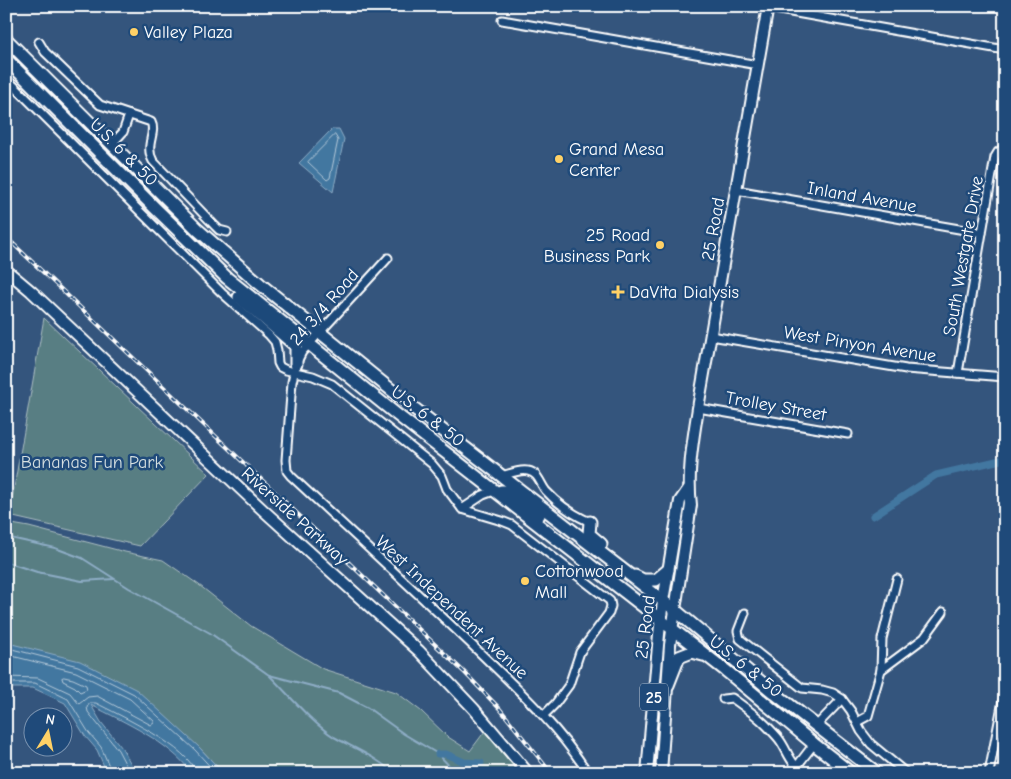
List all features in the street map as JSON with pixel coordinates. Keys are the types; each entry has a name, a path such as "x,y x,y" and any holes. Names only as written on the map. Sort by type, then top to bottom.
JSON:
{"highway":[{"path":"6,32 16,40 22,52"},
{"name":"U.S. 6 & 50","path":"6,39 22,52 198,230 320,331 582,539 675,610 773,692 877,773"},
{"name":"U.S. 6 & 50","path":"6,59 129,182 235,284 396,414 725,670 851,773"},
{"path":"24,76 43,87 102,144 112,144"},
{"path":"210,261 231,271 304,332 314,333 320,331"},
{"path":"210,261 226,286 296,346 294,368"},
{"path":"396,414 429,431 479,470 491,476 502,476"},
{"path":"494,490 506,490 555,527 582,539"},
{"path":"590,522 588,534 613,553 622,569 643,580 651,581 660,578 668,570"},
{"path":"668,685 679,657 687,652 703,655 725,670"},
{"path":"751,692 768,699 805,726 812,728 817,725"},
{"path":"814,744 823,744 836,749 865,773"}],"main road":[{"name":"25 Road","path":"661,773 672,630 691,505 688,488 691,454 768,7"},
{"name":"Riverside Parkway","path":"6,263 32,291 263,510 419,651 474,708 528,773"},
{"name":"Riverside Parkway","path":"6,270 32,291"},
{"name":"25 Road","path":"647,773 660,620 680,501 688,488"}],"street":[{"path":"768,7 1005,50"},
{"path":"502,20 758,65"},
{"path":"38,42 45,52 100,105 153,124 149,151 154,161 219,230 226,232"},
{"path":"6,78 222,293 269,335 275,342 280,367 294,368 332,384 432,464 442,476 448,489 462,509 512,525 608,599 611,603 609,613 580,652 569,685 544,715"},
{"path":"112,144 123,132 129,115"},
{"name":"South Westgate Drive","path":"958,373 995,158 998,152 1005,147"},
{"name":"Inland Avenue","path":"736,190 982,232"},
{"name":"24 3/4 Road","path":"287,471 286,460 294,368 309,344 320,331 388,258"},
{"name":"West Pinyon Avenue","path":"711,336 906,369 1005,377"},
{"name":"Trolley Street","path":"698,408 848,434"},
{"name":"West Independent Avenue","path":"287,471 461,634 544,715 570,746 588,773"},
{"path":"502,476 528,471 533,473 550,495 575,515 590,522"},
{"path":"462,509 494,490"},
{"path":"857,722 868,716 881,670 882,639 897,579"},
{"path":"881,670 924,638 943,612"},
{"path":"745,613 738,631 740,639 802,688 833,693 842,699 871,744 906,773"},
{"path":"989,773 1005,690"},
{"path":"723,698 732,698 766,725 780,740 788,758 804,772 809,773"},
{"path":"817,725 842,699"},
{"path":"797,766 814,744"}],"green space":[{"name":"Bananas Fun Park","path":"44,318 209,474 140,546 9,516"},
{"path":"6,523 163,560 199,585 251,626 323,669 396,692 421,711 448,737 470,751 485,731 519,773 223,773 199,747 12,644 6,645"}],"water":[{"path":"332,129 339,129 344,139 333,192 299,163"},
{"path":"12,644 80,661 137,690 199,747 223,773 192,773 171,751 159,742 91,705 101,722 122,748 136,773 107,773 97,750 85,736 72,715 72,706 67,706 65,703 33,688 6,688 6,645"}],"waterway":[{"path":"873,516 936,475 1005,459"},
{"path":"6,537 55,548 82,558 129,588 210,633 269,675 339,693 368,708 404,734 438,754 456,773"},
{"path":"6,562 37,572 82,581 114,579"},
{"path":"270,676 325,731 373,757 393,773"},
{"path":"438,754 446,754 464,762 481,763"}],"railway":[{"path":"6,237 465,673 500,709 551,773"}],"place":[{"name":"Valley Plaza","path":"134,32"},
{"name":"Grand Mesa Center","path":"559,159"},
{"name":"25 Road Business Park","path":"660,245"},
{"name":"DaVita Dialysis","path":"618,292"},
{"name":"Cottonwood Mall","path":"525,581"}]}
